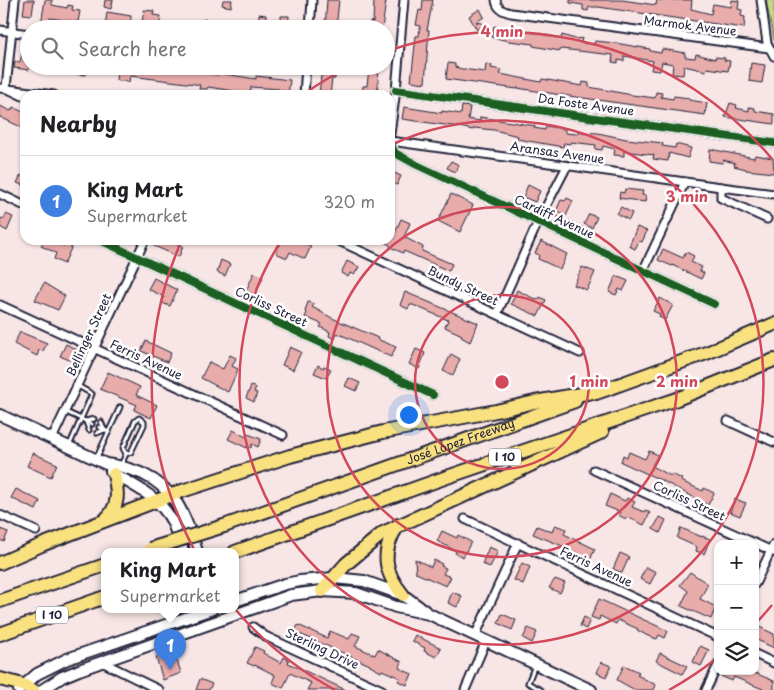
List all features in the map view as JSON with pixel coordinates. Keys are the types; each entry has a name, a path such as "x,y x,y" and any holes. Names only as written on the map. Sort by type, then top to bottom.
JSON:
{"highway":[{"name":"José López Freeway","path":"153,548 224,526 459,444 709,352 774,324"},
{"name":"I 10","path":"239,551 677,399 774,360"},
{"path":"0,563 104,521 290,456 347,440 604,390"},
{"path":"322,591 367,545 383,533 546,456 677,399"},
{"path":"104,521 112,514 117,499 109,466"},
{"path":"398,525 388,545 386,563 394,584 403,595"},
{"name":"I 10","path":"0,601 101,566"},
{"name":"I 10","path":"0,634 101,598"},
{"path":"0,679 25,688"}],"main road":[{"path":"0,415 109,466 139,488 167,513 182,548"},
{"path":"109,466 135,471 153,480 172,496 182,511 196,548"},
{"path":"239,600 284,584 319,578 364,581 403,595 429,614 591,690"},
{"path":"42,690 62,677 291,595 322,591 356,593 396,607 429,614"},
{"path":"25,688 37,674 67,659 198,613"},
{"path":"207,613 209,624"},
{"path":"219,613 222,620"}],"street":[{"path":"3,88 15,0"},
{"path":"311,20 312,0"},
{"path":"395,97 404,0"},
{"name":"Marmok Avenue","path":"496,0 500,9 512,13 769,48"},
{"path":"761,0 766,43 774,56"},
{"path":"0,30 20,33"},
{"path":"304,90 305,75"},
{"path":"3,88 20,90"},
{"path":"3,88 20,95"},
{"name":"Da Foste Avenue","path":"396,90 774,143"},
{"name":"Aransas Avenue","path":"395,143 774,194"},
{"name":"Cardiff Avenue","path":"395,153 714,304"},
{"path":"497,314 538,222 567,166"},
{"path":"643,271 685,182"},
{"path":"722,187 721,198 767,219"},
{"path":"0,194 20,204"},
{"name":"Corliss Street","path":"111,245 433,395"},
{"name":"Bellinger Street","path":"52,439 143,245"},
{"name":"Bundy Street","path":"348,245 580,353"},
{"name":"Ferris Avenue","path":"0,305 283,434"},
{"path":"728,421 774,442"},
{"name":"Corliss Street","path":"594,470 773,549"},
{"path":"0,514 36,531"},
{"name":"Ferris Avenue","path":"465,519 714,635"},
{"path":"475,636 518,543"},
{"path":"759,576 773,549"},
{"name":"Sterling Drive","path":"253,627 265,636 382,690"},
{"path":"465,690 486,641"},
{"path":"759,656 774,663"},
{"path":"102,662 159,690"},
{"path":"706,690 714,673"}],"lane":[{"path":"69,447 92,394 78,386"},
{"path":"109,466 109,432 120,407"},
{"path":"65,412 92,424"},
{"path":"109,466 131,452 144,425 144,422 139,418 135,421 123,448 126,454"},
{"path":"86,422 94,419"},
{"path":"86,422 89,430"},
{"path":"101,422 104,430"},
{"path":"99,427 109,432"},
{"path":"96,433 104,430"},
{"path":"536,664 528,683 541,690"}],"green space":[{"path":"766,0 774,0 774,40"}],"building":[{"path":"25,0 34,0 32,15 23,14"},
{"path":"45,0 52,0 52,5 67,8 68,5 73,6 72,10 80,11 78,20 50,18 50,20 42,20"},
{"path":"105,0 113,0 111,9 104,7"},
{"path":"223,0 232,0 231,7 222,5"},
{"path":"327,0 339,0 337,20 326,20"},
{"path":"374,0 386,1 383,20 373,20"},
{"path":"423,0 433,0 427,30 429,30 425,83 411,81 416,36 419,36 420,26 416,25 419,10 422,11"},
{"path":"570,0 622,0 656,5 657,0 692,0 691,9 711,14 713,4 731,7 732,0 739,1 738,9 742,10 741,16 745,17 744,28 598,7 589,7 588,11 583,10 583,5 570,3"},
{"path":"480,9 484,17 476,22 486,24 477,30 469,16"},
{"path":"144,10 154,11 153,15 161,16 160,20 142,20"},
{"path":"107,12 131,16 131,20 106,20"},
{"path":"259,14 266,15 266,20 259,20"},
{"path":"281,16 289,16 289,20 281,20"},
{"path":"494,26 515,31 538,33 561,39 562,35 575,39 582,38 581,43 594,44 595,41 615,43 650,49 650,51 661,53 662,49 685,53 685,57 695,58 696,54 715,59 715,57 725,58 724,60 730,61 728,71 707,68 706,71 684,66 683,75 672,74 673,64 662,62 660,71 651,70 653,61 624,56 624,61 618,60 618,63 612,62 613,55 561,49 560,51 491,37"},
{"path":"15,61 20,62 20,69 14,68"},
{"path":"448,63 455,64 455,67 462,69 485,72 486,64 492,65 491,68 501,70 500,74 541,82 542,79 582,86 583,82 589,83 589,87 632,95 655,98 656,92 662,93 661,97 673,99 674,96 689,98 689,100 707,103 705,115 446,79"},
{"path":"751,63 765,65 762,83 749,81"},
{"path":"117,75 231,75 256,79 256,76 290,80 289,90 251,87 251,90 228,90 208,87 207,89 199,89 200,85 195,84 130,76 129,82 116,80"},
{"path":"321,75 335,75 335,79 332,79 331,90 320,90"},
{"path":"368,75 379,75 377,90 363,90 363,86 367,86"},
{"path":"730,103 737,105 736,108 749,111 749,107 755,108 755,111 774,114 774,124 725,117"},
{"path":"0,106 11,111 13,107 20,110 20,127 0,117"},
{"path":"462,106 470,107 468,119 480,121 480,117 535,126 534,128 545,130 546,126 565,129 565,133 598,133 626,139 663,143 662,146 675,148 676,144 691,148 688,158 669,153 668,161 653,159 654,155 624,151 624,156 614,155 615,149 603,146 602,150 595,149 596,145 571,142 571,144 564,143 563,147 517,139 518,136 494,130 474,128 473,130 402,119 404,107 461,114"},
{"path":"710,149 754,158 755,155 773,158 774,173 746,170 734,166 735,163 723,160 722,163 709,161"},
{"path":"451,161 459,165 455,172 447,168"},
{"path":"395,173 401,176 397,185 395,184"},
{"path":"528,185 540,191 535,202 523,197"},
{"path":"625,189 643,191 642,195 646,196 645,202 619,198 620,192 624,193"},
{"path":"451,194 473,205 460,232 438,221"},
{"path":"567,198 573,201 566,216 556,211 561,200 565,201"},
{"path":"621,207 632,213 629,220 617,214"},
{"path":"6,214 13,217 7,231 0,227 0,218 4,219"},
{"path":"589,214 597,217 592,228 584,224"},
{"path":"401,219 410,223 404,237 423,247 422,251 452,264 449,271 404,251 403,253 390,247 390,245 395,245 395,233"},
{"path":"637,227 647,231 642,242 639,241 635,249 629,246"},
{"path":"541,241 567,254 560,269 538,259 539,255 535,253"},
{"path":"152,245 183,246 179,257"},
{"path":"280,245 311,246 305,259 290,252 287,258 276,253"},
{"path":"41,246 72,246 64,264 54,259 56,253"},
{"path":"663,249 683,258 686,252 694,256 691,262 702,267 700,271 704,273 701,279 658,260"},
{"path":"221,260 230,264 225,276 217,272"},
{"path":"347,261 359,267 354,275 350,273 348,277 341,273"},
{"path":"582,267 595,272 587,290 574,285"},
{"path":"254,273 263,277 255,295 246,291"},
{"path":"616,276 628,281 623,291 619,289 616,295 609,292"},
{"path":"154,278 177,290 170,306 162,303 164,297 148,289"},
{"path":"44,283 65,296 58,310 35,300"},
{"path":"517,290 533,298 539,299 540,297 546,300 538,316 511,304"},
{"path":"405,292 478,323 470,342 461,337 462,335 445,327 448,320 413,305 410,305 408,309 400,305"},
{"path":"660,298 673,305 665,320 659,317 660,314 653,311"},
{"path":"308,302 314,304 312,307 332,318 396,347 391,357 337,333 335,339 329,336 330,332 320,327 322,324 305,317"},
{"path":"20,332 47,343 43,351 39,350 37,356 14,344"},
{"path":"146,341 171,353 167,362 141,351"},
{"path":"66,344 81,352 76,363 60,356"},
{"path":"290,347 301,352 293,370 282,365"},
{"path":"416,349 425,353 419,369 409,364"},
{"path":"451,354 460,359 453,375 443,371"},
{"path":"230,355 236,358 232,366 238,369 228,392 201,378 209,362 223,369"},
{"path":"318,365 331,369 326,378 314,373"},
{"path":"108,372 140,387 136,395 157,405 151,418 134,410 137,405 100,389"},
{"path":"349,378 360,383 356,391 345,386"},
{"path":"251,386 256,388 254,392 257,393 254,402 246,398"},
{"path":"233,430 246,437 248,434 261,439 258,447 252,444 251,448 247,446 247,448 228,439"},
{"path":"649,451 658,455 652,466 671,476 672,474 682,479 681,481 703,491 704,488 714,493 708,505 663,481 621,462 623,455 627,457 629,452 645,459"},
{"path":"33,453 57,464 51,477 27,466"},
{"path":"16,489 40,501 36,510 11,498"},
{"path":"610,494 625,501 627,498 635,502 632,507 650,513 644,525 627,517 626,519 618,515 620,512 605,506"},
{"path":"735,499 746,503 740,516 730,512"},
{"path":"660,517 666,520 660,533 653,529"},
{"path":"555,525 566,529 564,534 595,549 590,560 533,534 537,526 552,532"},
{"path":"681,528 710,539 704,554 696,551 697,547 677,538"},
{"path":"0,529 8,532 4,542 0,540"},
{"path":"442,531 457,538 458,535 471,542 463,557 437,541"},
{"path":"489,547 498,551 490,567 482,564"},
{"path":"620,553 629,557 622,573 613,569"},
{"path":"415,559 431,567 434,560 442,564 441,566 446,568 443,574 451,577 446,586 416,573"},
{"path":"522,563 530,567 523,584 514,580"},
{"path":"646,567 656,572 650,584 640,579"},
{"path":"690,572 708,584 700,599 714,606 711,619 681,606 688,591 680,585"},
{"path":"555,579 565,583 560,593 549,588"},
{"path":"452,592 462,596 457,607 448,603"},
{"path":"599,599 668,631 665,638 659,635 657,639 648,636 618,620 616,624 600,616 599,620 591,617"},
{"path":"502,614 516,620 512,630 498,623"},
{"path":"584,617 590,620 586,629 580,626"},
{"path":"298,625 327,638 330,631 349,639 352,633 360,636 355,646 375,655 378,649 402,662 399,668 412,674 407,685 398,681 400,678 382,670 381,672 370,665 295,632"},
{"path":"759,627 774,634 774,648 759,641"},
{"path":"528,628 537,632 532,643 523,638"},
{"path":"415,635 441,648 436,657 424,651 425,648 412,641"},
{"path":"700,646 709,650 701,666 693,662"},
{"path":"255,647 281,663 284,657 289,660 288,663 346,690 307,690 311,683 290,673 283,688 272,683 275,675 247,663"},
{"path":"171,651 175,661 177,660 181,673 163,680 156,657"},
{"path":"660,653 687,666 682,674 656,661"},
{"path":"601,662 611,666 606,677 597,673"},
{"path":"624,665 639,672 637,675 656,685 654,690 635,690 617,680"},
{"path":"759,675 774,681 774,690 765,690 734,677 732,681 721,676"},
{"path":"200,679 212,684 209,690 196,690"}],"cycle path":[{"path":"396,90 774,143"},
{"path":"395,153 714,304"},
{"path":"111,245 433,395"}],"place":[{"name":"King Mart","path":"170,670"}]}
